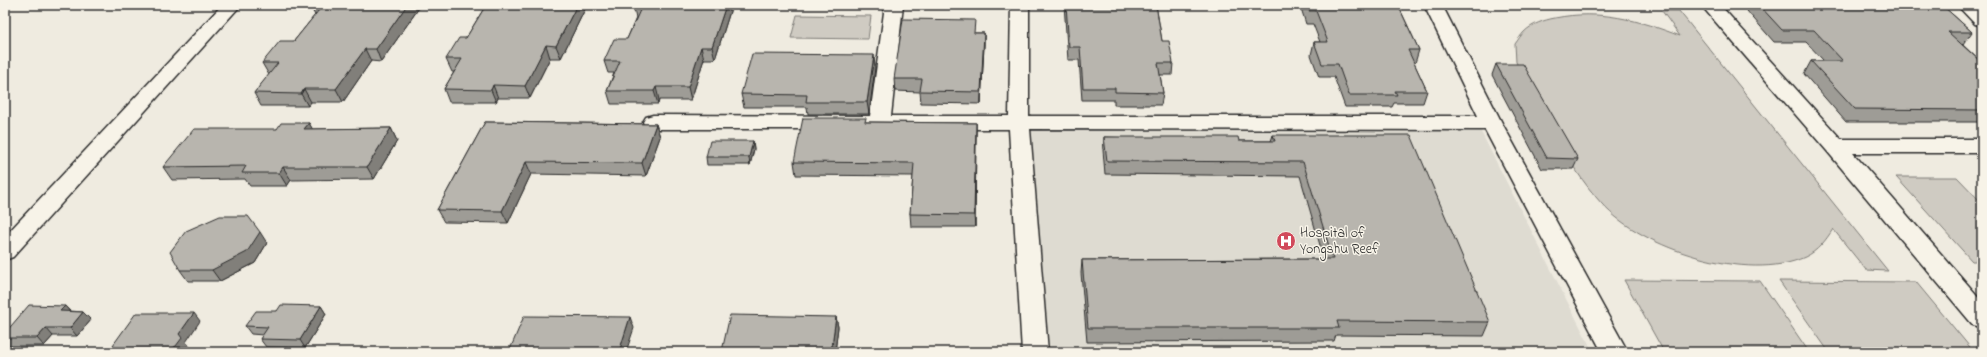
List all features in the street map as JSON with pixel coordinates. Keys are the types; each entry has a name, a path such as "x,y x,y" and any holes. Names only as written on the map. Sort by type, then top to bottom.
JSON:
{"street":[{"path":"5,251 232,5"},
{"path":"880,122 894,5"},
{"path":"1020,5 1019,123 1035,352"},
{"path":"1433,5 1492,123 1615,352"},
{"path":"1710,5 1835,146 1982,318"},
{"path":"1966,5 1982,20"},
{"path":"653,122 1492,123"},
{"path":"1835,146 1982,146"}],"shaded area":[{"path":"1662,11 1679,11 1888,271 1866,270 1833,229 1814,252 1805,257 1782,264 1755,266 1727,264 1698,257 1669,247 1643,235 1620,220 1602,204 1565,154 1555,136 1516,62 1515,44 1527,29 1542,21 1587,15 1634,21 1680,36"},
{"path":"797,15 871,16 868,39 791,38"},
{"name":"Hospital of Yongshu Reef","path":"1030,130 1480,130 1593,352 1040,352"},
{"path":"1896,177 1957,177 1982,203 1982,261 1972,261"},
{"path":"1624,280 1760,281 1809,352 1664,352"},
{"path":"1779,281 1916,282 1974,352 1829,352"}],"building":[{"path":"316,5 407,5 376,49 365,49 336,89 304,89 301,94 254,93 278,63 262,63 280,41 294,41 319,10 312,10"},
{"path":"486,5 577,5 556,46 546,45 525,86 493,85 491,90 444,89 462,59 446,59 459,38 466,38"},
{"path":"635,5 726,5 712,47 701,47 688,87 656,87 654,91 607,91 620,61 604,61 614,39 627,39 641,8 634,8"},
{"path":"1066,5 1156,5 1162,41 1169,41 1173,63 1158,63 1163,93 1115,92 1115,88 1083,88 1080,47 1069,47"},
{"path":"1307,5 1398,5 1419,50 1408,50 1427,91 1395,91 1397,95 1349,95 1338,64 1322,64 1314,42 1328,42 1316,11 1309,11"},
{"path":"1759,5 1942,5 1972,32 1948,32 1982,63 1982,110 1855,109 1811,61 1843,61 1814,30 1782,30"},
{"path":"903,19 975,20 974,33 984,33 981,92 920,91 922,79 894,79"},
{"path":"752,54 874,55 867,102 806,102 807,95 741,94"},
{"path":"1496,64 1523,64 1578,159 1547,158"},
{"path":"803,118 866,118 865,122 976,123 974,215 910,214 914,163 794,162"},
{"path":"485,122 656,124 642,163 526,162 502,211 437,210"},
{"path":"281,123 309,123 304,129 391,128 367,167 283,167 279,173 242,173 246,166 163,167 194,129 277,129"},
{"path":"1273,135 1411,135 1490,322 1337,321 1339,328 1088,328 1082,260 1333,259 1303,162 1107,161 1104,137 1238,137 1239,141 1275,141"},
{"path":"710,141 753,141 749,157 706,157"},
{"path":"220,216 248,216 260,232 247,252 212,270 180,270 170,252 186,231"},
{"path":"29,305 65,306 60,311 83,312 70,328 46,328 37,338 5,338 5,333"},
{"path":"281,305 321,306 300,340 260,339 268,327 245,326 256,311 277,311"},
{"path":"136,313 194,313 179,334 182,338 176,346 166,352 118,352 113,345"},
{"path":"730,315 836,317 831,352 722,351"},
{"path":"524,316 630,317 619,352 509,352"}],"place":[{"name":"Hospital of Yongshu Reef","path":"1286,241"}]}
